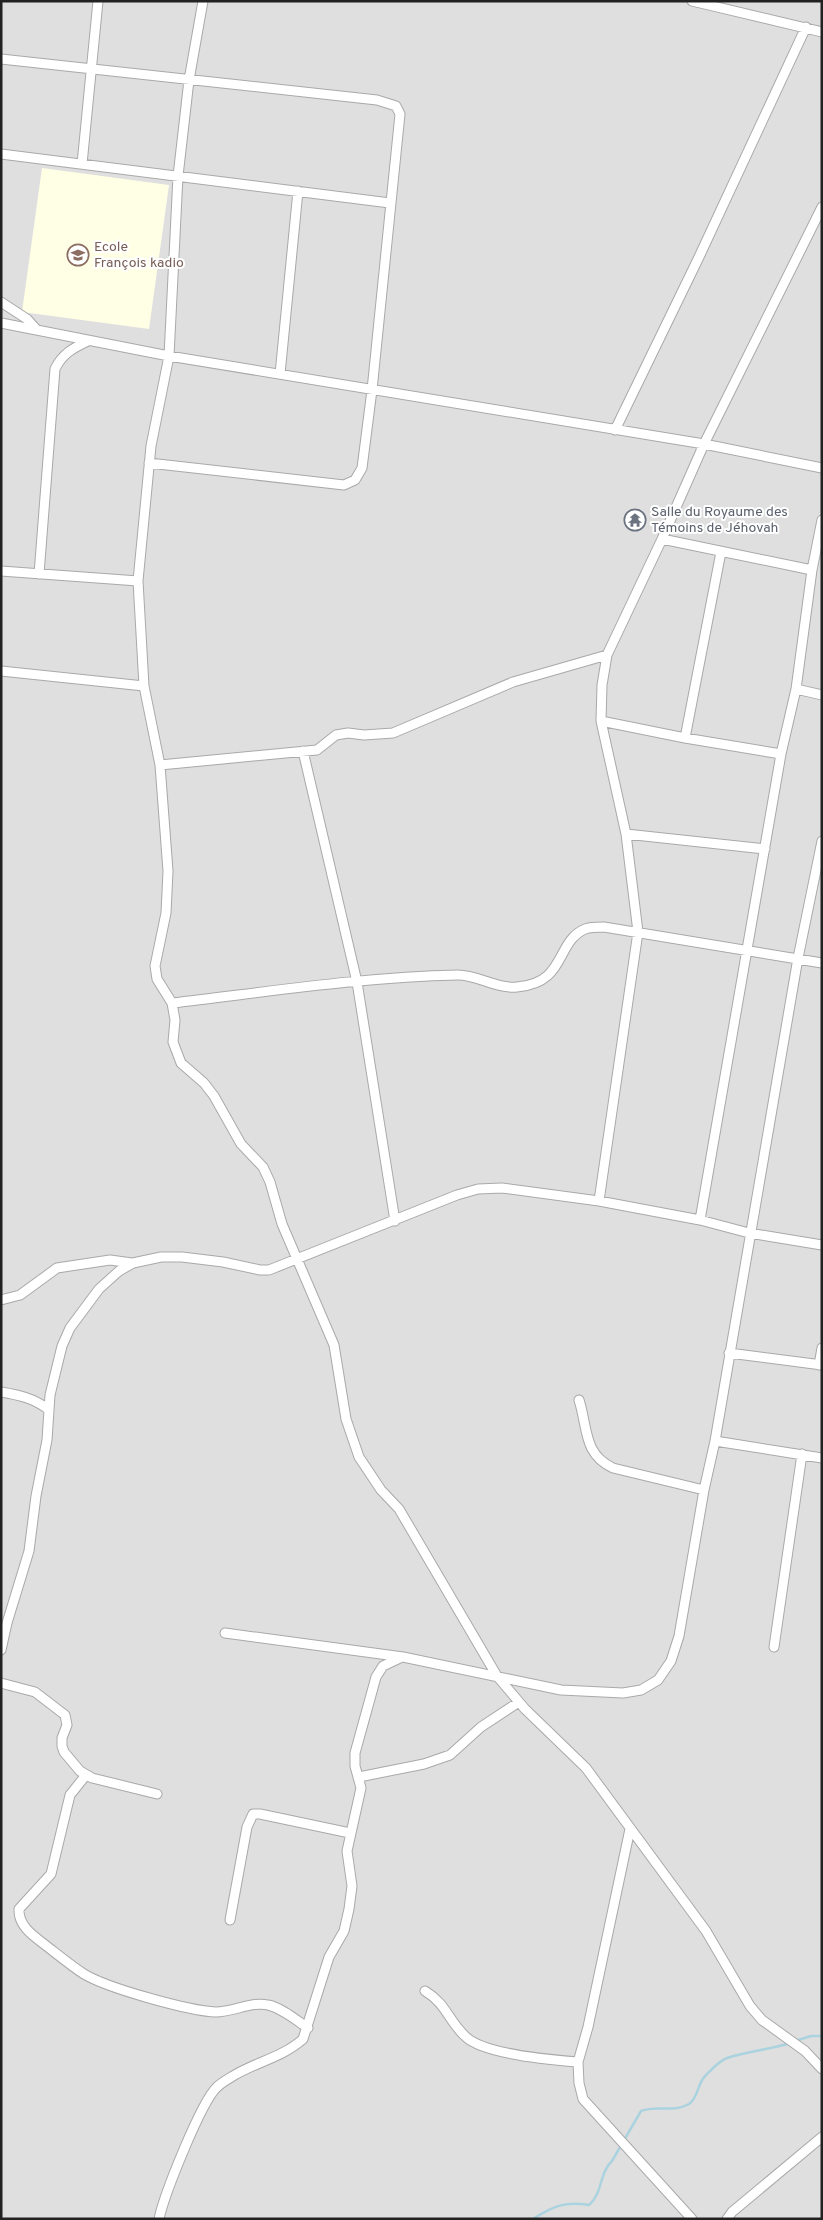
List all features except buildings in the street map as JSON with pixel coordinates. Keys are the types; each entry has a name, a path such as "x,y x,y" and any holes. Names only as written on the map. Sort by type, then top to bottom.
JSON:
{"street":[{"path":"82,164 98,1"},
{"path":"203,1 189,80 178,176 169,356 151,446 138,581 144,686 160,765 168,886 166,913 155,966 157,980 172,1003 175,1020 173,1042 181,1063 214,1096 241,1144 263,1167 270,1182 282,1224 296,1260 334,1345 346,1419 359,1457 381,1490 399,1509 497,1676 519,1702 586,1768 706,1931 750,2006 762,2020 805,2051 822,2069"},
{"path":"692,1 822,32"},
{"path":"615,430 699,257 806,27"},
{"path":"1,60 377,100 396,106 400,114 372,390 362,468 356,480 344,485 149,463"},
{"path":"1,154 390,203"},
{"path":"280,374 298,191"},
{"path":"599,1202 638,932 626,834 601,721 602,685 607,655 662,539 704,444 821,210"},
{"path":"1,302 27,319 36,329"},
{"path":"1,323 169,356 704,444 822,468"},
{"path":"39,574 55,369 59,360 69,350 88,341"},
{"path":"700,1220 780,754 796,689 812,570 822,520"},
{"path":"662,539 812,570"},
{"path":"685,738 721,552"},
{"path":"1,571 138,581"},
{"path":"160,765 316,750 336,735 393,733 513,682 607,655"},
{"path":"1,671 144,686"},
{"path":"796,689 822,695"},
{"path":"601,721 780,754"},
{"path":"303,750 357,982 395,1221"},
{"path":"626,834 765,849"},
{"path":"225,1633 402,1657 561,1690 623,1693 641,1690 658,1680 671,1661 679,1636 704,1490 715,1441 798,958 822,841"},
{"path":"172,1003 357,982 461,975 496,986 516,987 538,983 553,971 571,939 586,928 604,927 638,932 822,963"},
{"path":"1,1650 29,1551 36,1496 47,1440 48,1409 62,1346 70,1328 98,1290 119,1271 133,1263 161,1257 182,1257 269,1270 478,1189 502,1188 599,1202 700,1220 750,1234 822,1245"},
{"path":"1,1300 20,1295 57,1268 110,1260 133,1263"},
{"path":"729,1353 820,1365 822,1348"},
{"path":"1,1392 36,1400 48,1409"},
{"path":"579,1400 590,1447 602,1463 612,1468 704,1490"},
{"path":"715,1441 822,1458"},
{"path":"774,1647 802,1454"},
{"path":"159,2219 164,2197 190,2138 216,2087 233,2076 294,2048 303,2039 308,2028 329,1957 344,1931 349,1909 352,1886 347,1851 361,1788 355,1766 356,1754 376,1677 383,1666 402,1657"},
{"path":"1,1683 35,1692 65,1715 67,1725 62,1738 64,1752 76,1767 86,1775 157,1794"},
{"path":"359,1777 424,1764 450,1755 481,1726 519,1702"},
{"path":"86,1775 70,1795 51,1874 19,1909 22,1923 34,1936 85,1974 118,1987 202,2010 218,2012 266,2004 275,2007 308,2028"},
{"path":"230,1920 247,1827 253,1814 350,1833"},
{"path":"630,1829 588,2027 578,2062 579,2083 583,2099 692,2219"},
{"path":"425,1991 438,1998 455,2026 467,2039 480,2045 537,2058 578,2062"},
{"path":"727,2219 732,2212 822,2137"}],"shaded area":[{"path":"1,1 822,1 822,2219 1,2219"},
{"path":"42,168 169,185 149,329 22,312"}],"waterway":[{"path":"795,2041 811,2036 822,2036"},
{"path":"533,2219 566,2204 589,2205 597,2195 605,2171 641,2111 683,2107 695,2098 703,2078 724,2059 790,2043"}],"place":[{"name":"Ecole François kadio","path":"78,255"},
{"name":"Salle du Royaume des Témoins de Jéhovah","path":"635,520"}]}
